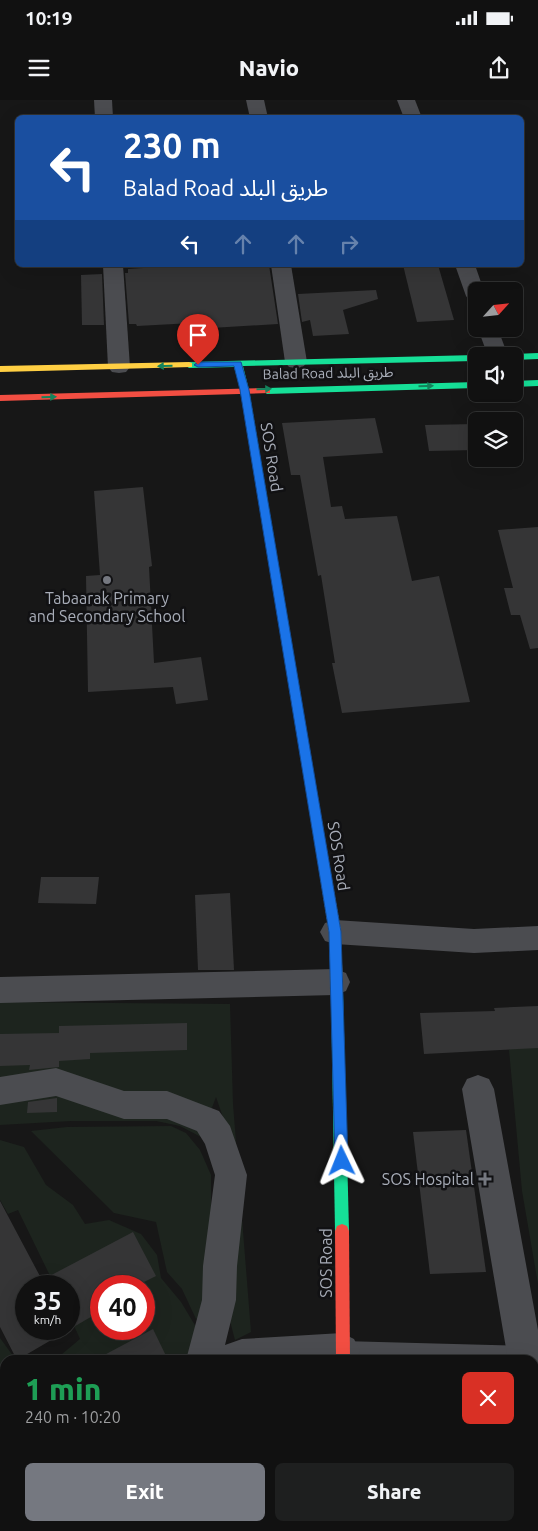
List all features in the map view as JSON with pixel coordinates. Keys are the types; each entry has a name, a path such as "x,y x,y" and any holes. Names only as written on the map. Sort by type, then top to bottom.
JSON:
{"main road":[{"path":"523,357 538,356"},
{"name":"Balad Road طريق البلد","path":"0,369 468,358"},
{"name":"SOS Road","path":"238,364 245,390 335,932 335,982 342,1161 342,1355"},
{"path":"523,384 538,383"},
{"name":"Balad Road طريق البلد","path":"0,398 468,384"}],"street":[{"path":"103,100 104,115"},
{"path":"255,100 258,115"},
{"path":"406,100 412,115"},
{"path":"114,267 119,367"},
{"path":"281,267 296,362"},
{"path":"466,267 471,282"},
{"path":"335,932 474,941 538,938"},
{"path":"0,990 335,982"},
{"path":"0,1092 56,1082 124,1105 167,1105 208,1121 219,1138 231,1174 220,1266 220,1300 205,1355"},
{"path":"478,1089 530,1355"}],"shaded area":[{"path":"0,1002 230,1004 233,1104 251,1332 235,1340 229,1317 237,1158 216,1097 201,1137 180,1126 156,1121 71,1121 0,1125"},
{"path":"538,1038 538,1284 522,1191 509,1050 514,1041"},
{"path":"171,1126 186,1133 200,1150 211,1175 211,1258 202,1318 196,1319 182,1289 167,1272 156,1222 114,1213 31,1131 67,1127"},
{"path":"0,1140 24,1147 46,1185 73,1205 85,1224 109,1220 141,1234 157,1255 161,1278 181,1302 213,1355 61,1355 80,1340 80,1275 50,1275 18,1210 8,1214 0,1200"},
{"path":"0,1338 12,1355 0,1355"}],"building":[{"path":"158,267 269,267 278,324 211,328 211,322 137,326 136,324 129,324 125,273 128,273 128,269"},
{"path":"403,267 439,267 454,320 417,322"},
{"path":"102,274 104,325 82,325 81,275"},
{"path":"376,290 378,299 343,310 349,334 313,336 310,320 302,322 298,294"},
{"path":"375,418 383,453 323,457 331,507 342,506 345,519 397,516 412,581 439,576 470,702 342,713 332,663 335,663 321,575 318,576 300,475 291,475 282,423"},
{"path":"468,424 468,450 429,451 425,425"},
{"path":"143,487 152,566 149,567 154,663 201,657 208,700 176,704 173,687 88,692 86,576 100,575 94,491"},
{"path":"538,527 538,648 530,649 520,615 511,615 504,588 513,588 498,530"},
{"path":"41,877 99,877 96,904 38,903"},
{"path":"230,893 234,970 198,970 195,895"},
{"path":"538,1006 538,1048 424,1054 420,1013 495,1011 494,1008"},
{"path":"187,1023 187,1050 90,1053 90,1059 59,1061 59,1067 29,1070 30,1065 0,1066 0,1034 59,1033 59,1026"},
{"path":"57,1098 57,1112 27,1113 28,1102"},
{"path":"466,1130 486,1272 430,1274 413,1132"},
{"path":"0,1201 39,1275 15,1275 15,1340 51,1340 26,1355 14,1355 0,1327"},
{"path":"133,1232 156,1276 90,1275 90,1317 80,1323 80,1275 51,1275"},
{"path":"155,1333 166,1355 104,1355 132,1340 155,1340"}],"traffic: fast":[{"path":"523,357 538,356"},
{"path":"189,365 468,358"},
{"path":"238,364 245,390 304,746"},
{"path":"523,384 538,383"},
{"path":"267,391 468,385"},
{"path":"337,993 342,1231"}],"traffic: slow":[{"path":"0,369 189,365"},
{"path":"304,746 335,932 337,993"}],"traffic: jam":[{"path":"0,398 267,391"},
{"path":"342,1231 343,1355"}],"place":[{"name":"Tabaarak Primary and Secondary School","path":"107,580"},
{"name":"SOS Hospital","path":"485,1179"}],"route":[{"path":"198,365 238,364 245,390 335,932 335,982 342,1161"}]}
